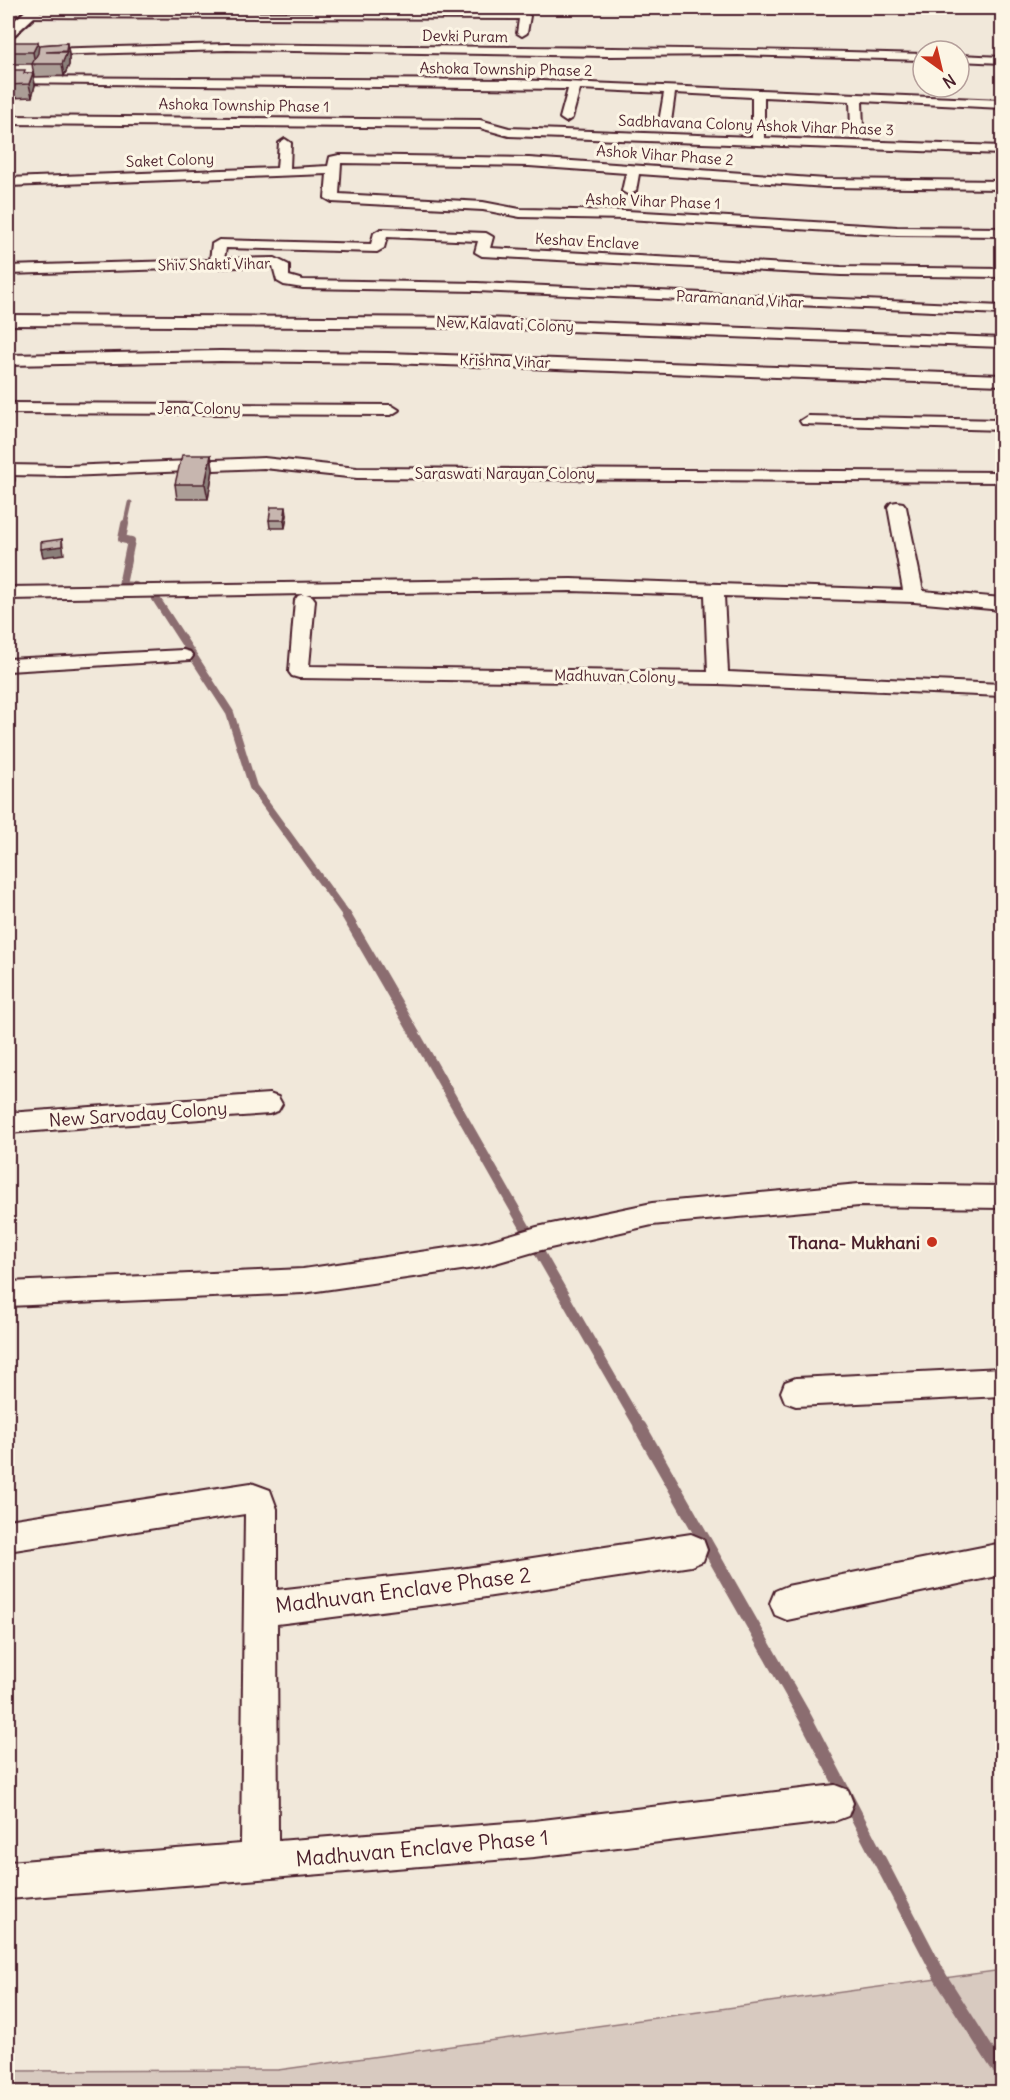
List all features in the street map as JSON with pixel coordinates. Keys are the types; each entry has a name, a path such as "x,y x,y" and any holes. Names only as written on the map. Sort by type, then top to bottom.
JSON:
{"main road":[{"path":"8,33 29,10"}],"street":[{"path":"29,10 183,20 344,20 525,16 522,33"},
{"path":"111,30 117,15"},
{"name":"Devki Puram","path":"8,53 227,47 609,54 738,52 911,57"},
{"path":"971,59 1002,60"},
{"name":"Ashoka Township Phase 2","path":"8,80 517,83 1002,104"},
{"path":"566,118 575,85"},
{"path":"666,122 670,90"},
{"path":"758,94 758,141"},
{"path":"856,98 857,128"},
{"name":"Ashoka Township Phase 1","path":"8,120 480,124 509,132"},
{"name":"Sadbhavana Colony Ashok Vihar Phase 3","path":"509,132 1002,150"},
{"path":"284,172 285,143"},
{"name":"Ashok Vihar Phase 2","path":"333,170 336,159 368,158 529,162 826,183 1002,185"},
{"path":"629,191 633,169"},
{"name":"Saket Colony","path":"8,182 333,170"},
{"name":"Ashok Vihar Phase 1","path":"333,170 332,198 336,200 483,206 520,213 627,215 897,231 1002,232"},
{"name":"Keshav Enclave","path":"377,248 381,233 486,237 483,252 830,270 1002,273"},
{"path":"217,263 219,245 222,244 377,248 374,265"},
{"name":"Shiv Shakti Vihar","path":"8,270 275,262 282,265 282,278 296,283 477,287"},
{"name":"Paramanand Vihar","path":"477,287 1002,310"},
{"name":"New Kalavati Colony","path":"8,320 484,322 1002,343"},
{"name":"Krishna Vihar","path":"8,360 220,356 388,358 1002,380"},
{"name":"Jena Colony","path":"8,408 391,410"},
{"path":"808,421 1002,425"},
{"name":"Saraswati Narayan Colony","path":"8,470 67,471 264,463 357,473 1002,477"},
{"path":"897,507 914,596"},
{"path":"8,593 571,585 914,596 1002,604"},
{"path":"714,590 718,678"},
{"name":"Madhuvan Colony","path":"305,600 299,672 718,678 1002,690"},
{"path":"8,665 183,656"},
{"name":"New Sarvoday Colony","path":"8,1123 268,1104"},
{"path":"8,1294 303,1281 482,1255 531,1241 652,1214 859,1196 1002,1197"},
{"path":"796,1392 1002,1382"},
{"name":"Madhuvan Enclave Phase 2","path":"8,1535 251,1498 259,1501 261,1509 260,1609 453,1586 691,1550"},
{"path":"788,1604 1002,1559"},
{"path":"259,1862 260,1609"},
{"name":"Madhuvan Enclave Phase 1","path":"8,1881 534,1839 835,1803"}],"shaded area":[{"path":"1002,1970 1002,2092 8,2092 8,2071 278,2070"}],"building":[{"path":"8,42 38,42 33,52 8,52"},
{"path":"67,43 66,51 46,52 67,52 62,64 32,64 38,53 39,45"},
{"path":"13,70 33,73 29,84 9,85"},
{"path":"182,455 211,455 205,484 175,484"},
{"path":"8,464 11,464 8,481"},
{"path":"271,507 286,507 284,520 269,520"},
{"path":"62,539 62,546 41,549 41,542"}],"waterway":[{"path":"125,526 130,503"},
{"path":"125,524 122,539 131,541 122,585 135,586"},
{"path":"153,594 230,713 253,787 347,916"},
{"path":"346,915 641,1429"},
{"path":"640,1427 806,1719 941,1978 1002,2074"}],"place":[{"name":"Thana- Mukhani","path":"932,1242"}]}
